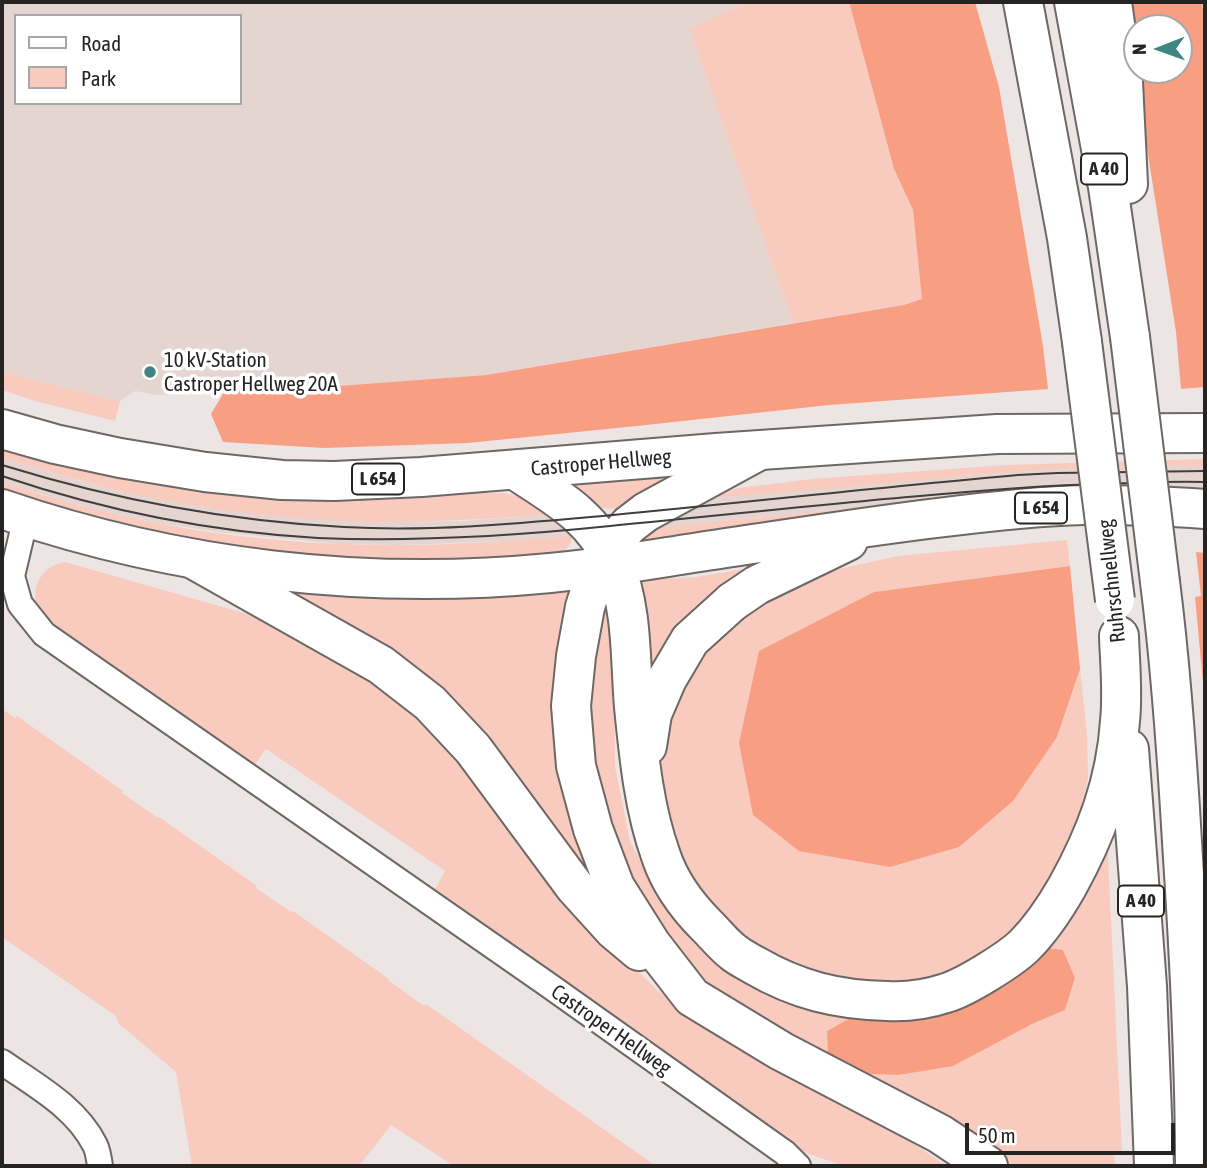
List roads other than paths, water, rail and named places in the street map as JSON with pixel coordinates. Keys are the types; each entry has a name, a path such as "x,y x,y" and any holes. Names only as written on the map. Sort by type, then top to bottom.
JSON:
{"main road":[{"name":"Ruhrschnellweg","path":"1023,2 1064,225 1082,342 1117,618 1137,832 1147,986 1154,1166"},
{"name":"A 40","path":"1074,2 1133,336 1162,599 1177,765 1189,950 1195,1166"},
{"path":"1112,2 1124,99 1133,336"},
{"name":"Castroper Hellweg","path":"2,429 120,458 205,472 282,480 334,481 997,434 1205,433"},
{"path":"692,997 652,944 615,887 593,829 576,766 571,706 576,656 585,607 607,561 629,525 646,512 758,452"},
{"path":"515,470 573,509 592,528 627,602 635,714 649,821 662,859 679,893 697,916 733,952 772,975 815,992 854,1000 902,1002 947,993 988,972 1023,947 1053,912 1093,837 1107,797 1118,745 1121,706 1117,618"},
{"name":"Castroper Hellweg","path":"14,513 75,532 193,559 327,576 418,579 551,573 607,561 981,513 1080,505 1205,509"},
{"path":"644,783 652,714 667,679 690,640 732,602 757,585 881,525"},
{"path":"193,559 382,665 430,703 473,749 575,887 614,930 692,997 780,1051 940,1134 988,1166"}],"street":[{"name":"Castroper Hellweg","path":"14,513 12,576 20,604 44,634 576,1005 785,1153 797,1166"},
{"path":"2,1062 62,1104 80,1121 96,1147 100,1166"}],"tram line":[{"path":"2,465 87,489 171,507 257,520 378,528 445,528 546,521 1018,475 1205,471"},
{"path":"2,476 79,499 158,518 238,531 355,539 428,539 537,533 1032,487 1205,482"}],"place":[{"name":"10 kV-Station Castroper Hellweg 20A","path":"150,372"}]}
